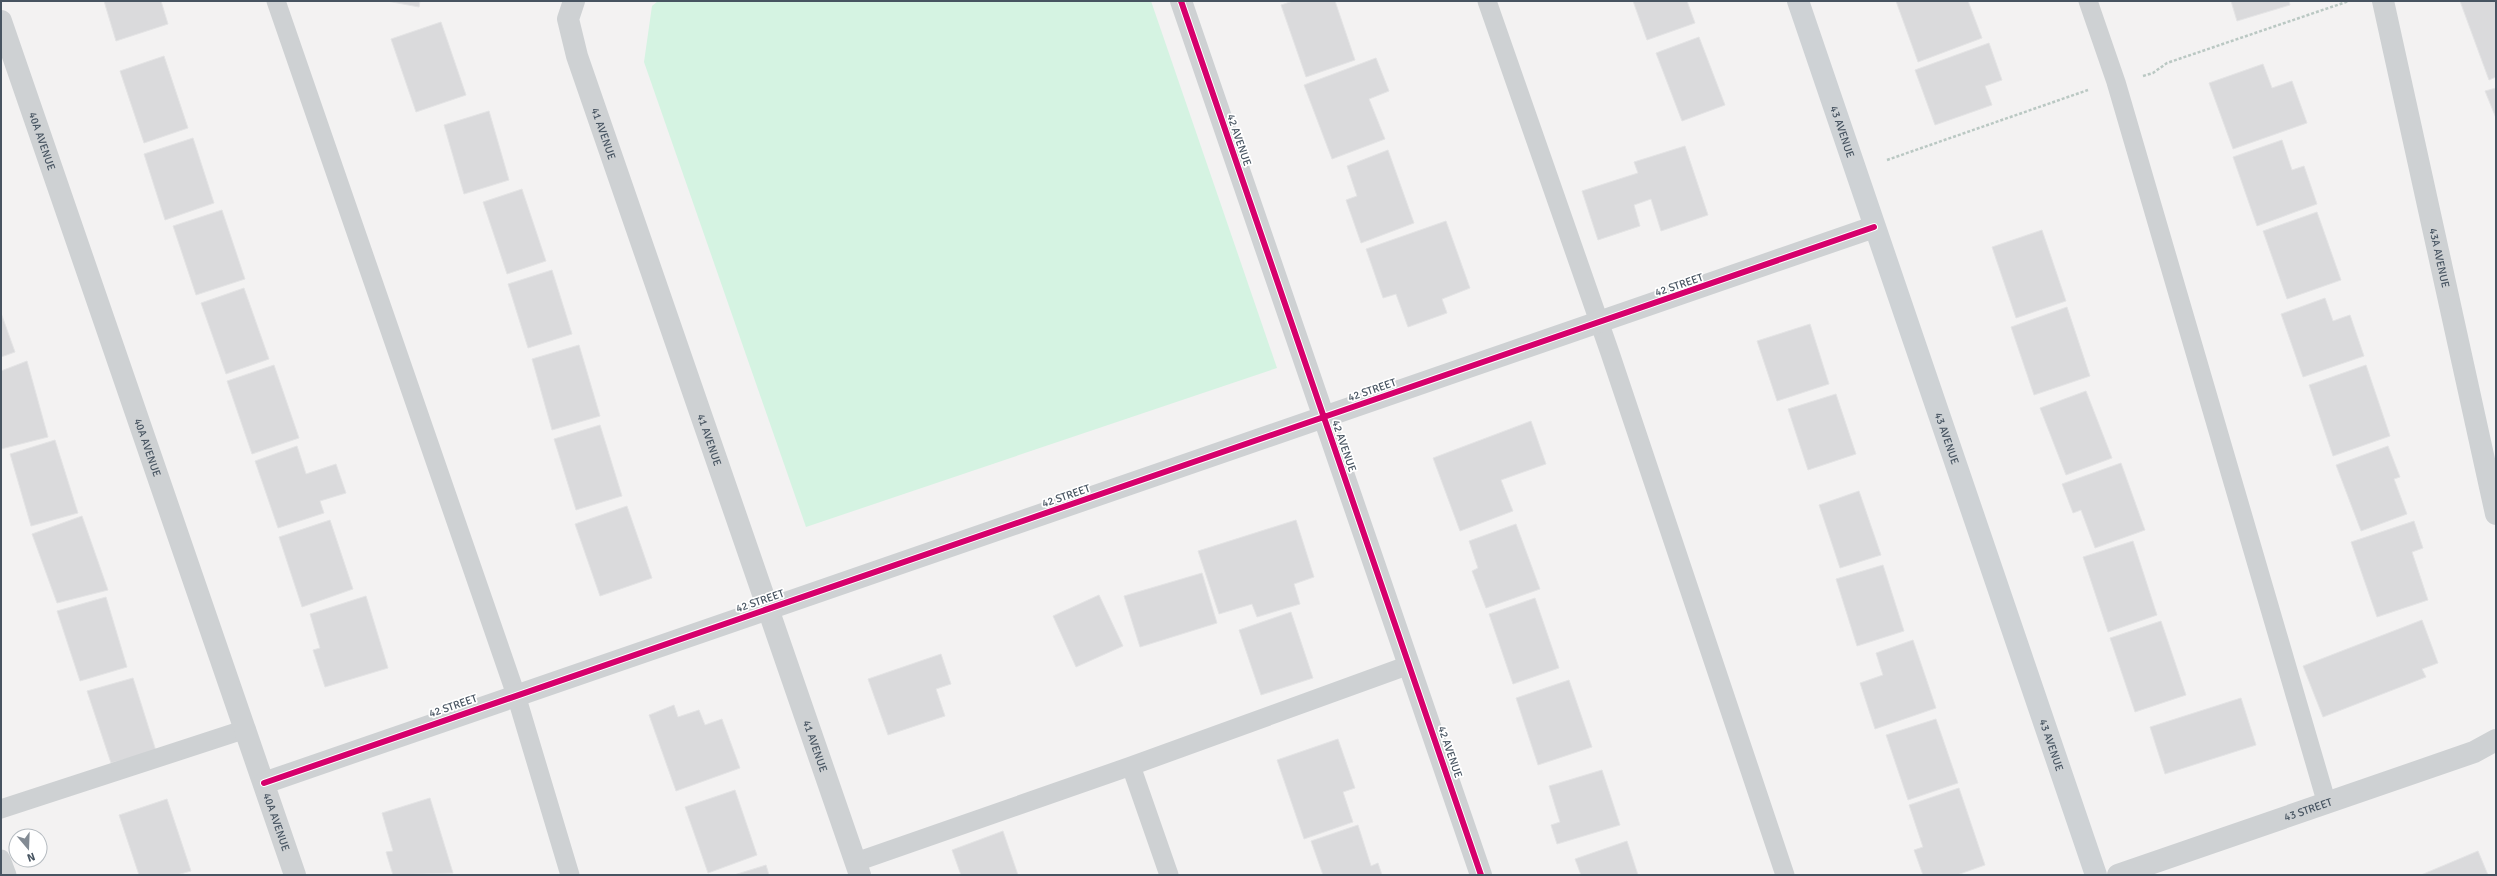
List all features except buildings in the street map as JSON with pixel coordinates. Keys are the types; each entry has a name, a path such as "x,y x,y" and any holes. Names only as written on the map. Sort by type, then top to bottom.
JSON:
{"street":[{"name":"42 AVENUE","path":"1181,1 1481,875"},
{"name":"43 AVENUE","path":"1798,1 2096,875"},
{"name":"43A AVENUE","path":"2383,1 2496,514"},
{"name":"41 AVENUE","path":"574,2 568,19 576,56 770,608 858,869"},
{"name":"40A AVENUE","path":"1,21 295,875"},
{"name":"42 STREET","path":"264,783 1874,227"},
{"name":"43 STREET","path":"2118,875 2474,752 2496,740"}],"lane":[{"path":"276,1 516,695 570,875"},
{"path":"1487,1 1599,323 1785,875"},
{"path":"2088,1 2116,82 2327,804"},
{"path":"858,869 1132,766 1409,665"},
{"path":"1,809 246,729"},
{"path":"1132,766 1169,875"},
{"path":"1,859 7,875"}],"green space":[{"path":"658,1 1151,1 1277,368 806,527 644,62 652,6"}],"cycle path":[{"path":"1181,1 1481,875"},
{"path":"264,783 1874,227"}]}
